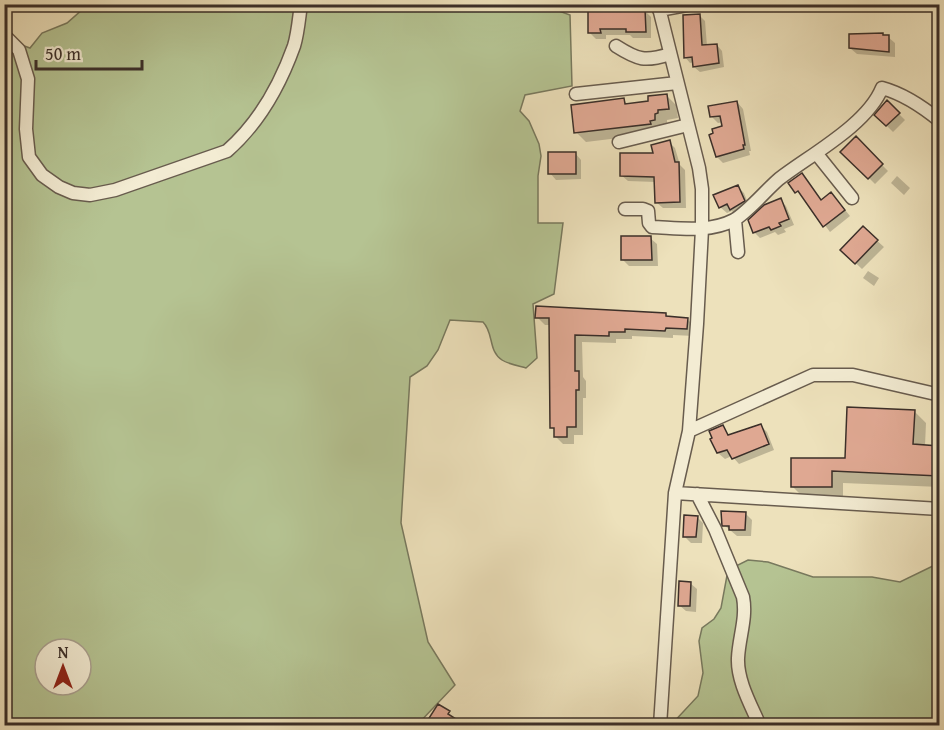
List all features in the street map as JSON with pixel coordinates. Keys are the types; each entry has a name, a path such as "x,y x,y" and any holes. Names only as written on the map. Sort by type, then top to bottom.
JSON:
{"street":[{"path":"4,35 19,50 28,79 26,129 28,157 42,175 59,187 72,193 90,195 115,190 227,151 251,126 279,83 294,45 301,4"},
{"path":"660,726 675,493 689,431 702,229 702,189 659,7 692,4"},
{"path":"616,46 635,58 651,60 670,54"},
{"path":"576,94 677,83"},
{"path":"625,208 648,211 649,223 652,227 702,229 735,220 779,179 841,135 877,100 882,88 896,92 939,121"},
{"path":"619,142 688,124"},
{"path":"816,153 852,198"},
{"path":"735,220 738,252"},
{"path":"689,431 813,375 853,375 939,395"},
{"path":"675,493 939,509"},
{"path":"697,495 715,529 743,597 746,609 738,659 740,673 760,726"}],"green space":[{"path":"85,4 554,4 556,10 570,15 572,86 525,95 520,111 529,121 539,144 541,156 538,176 538,223 563,223 554,294 533,304 537,358 526,368 507,363 495,352 489,331 483,322 450,320 438,350 427,366 410,377 401,523 428,642 455,685 417,725 5,726 5,39 30,48 42,33 67,23 84,8"},
{"path":"748,560 768,562 813,577 872,577 900,582 939,563 939,725 670,726 698,696 703,673 699,641 702,628 714,619 721,608 728,570"}],"building":[{"path":"645,9 646,32 600,29 601,33 588,33 588,10"},
{"path":"700,14 702,45 717,44 719,63 693,67 692,57 684,58 683,15"},
{"path":"883,33 883,35 889,35 889,52 849,48 849,34"},
{"path":"667,94 669,109 658,110 655,120 650,121 651,124 574,133 571,105 624,98 625,104 648,101 648,96"},
{"path":"887,100 900,113 886,126 874,115"},
{"path":"737,101 744,149 716,157 709,135 713,133 712,129 722,126 720,116 710,117 708,106"},
{"path":"856,136 883,164 868,179 840,152"},
{"path":"670,140 675,162 679,162 680,202 655,203 654,177 620,176 620,153 653,153 651,145"},
{"path":"548,152 576,152 576,174 548,174"},
{"path":"802,173 821,200 831,192 845,210 823,227 798,191 795,193 788,183"},
{"path":"738,185 745,201 730,210 727,204 719,208 713,195"},
{"path":"781,198 789,219 779,223 781,226 771,230 769,227 753,233 748,220 764,205"},
{"path":"863,226 878,240 855,264 840,250"},
{"path":"621,236 651,236 652,260 621,260"},
{"path":"536,306 666,313 666,316 688,318 687,329 666,328 665,331 625,329 625,332 609,332 609,336 575,335 575,371 579,371 579,390 576,390 576,427 567,427 567,437 554,437 554,428 550,428 549,318 535,318"},
{"path":"847,407 915,410 913,444 939,446 939,476 832,471 832,487 791,487 791,458 845,458"},
{"path":"761,424 769,444 732,459 727,450 717,453 710,439 712,438 709,431 723,425 728,435"},
{"path":"721,511 746,512 745,530 729,530 729,526 722,526"},
{"path":"684,515 698,516 696,537 683,537"},
{"path":"679,581 691,582 690,606 678,606"},
{"path":"438,704 450,711 448,714 467,726 424,726"}]}
